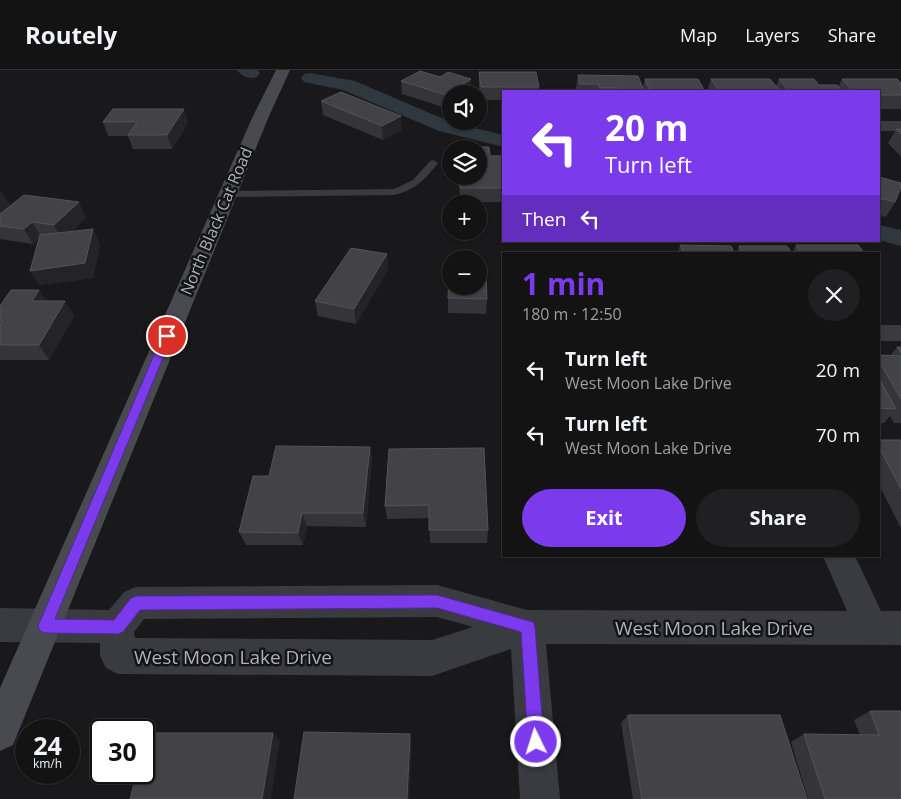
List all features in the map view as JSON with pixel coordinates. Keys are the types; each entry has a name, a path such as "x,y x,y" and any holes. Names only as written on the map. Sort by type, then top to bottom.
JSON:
{"main road":[{"name":"North Black Cat Road","path":"0,732 228,194 283,70"}],"street":[{"path":"880,126 901,126"},
{"path":"880,333 901,333"},
{"path":"840,557 886,628"},
{"name":"West Moon Lake Drive","path":"528,627 432,658 118,656 118,627 136,603 437,601 528,627 886,628"},
{"path":"0,625 118,627"},
{"path":"528,627 540,799"}],"lane":[{"path":"228,194 394,192 408,189 417,184 433,163"}],"building":[{"path":"420,71 440,77 448,72 471,79 462,85 442,85 442,94 401,81"},
{"path":"479,72 536,72 539,87 487,87 487,85 481,85"},
{"path":"578,75 638,76 644,90 600,88 598,84 580,84"},
{"path":"645,79 698,79 704,90 650,90"},
{"path":"711,79 770,79 779,90 718,90"},
{"path":"779,79 814,79 819,85 837,85 841,90 788,90"},
{"path":"842,79 897,79 901,83 901,95 880,95 880,90 852,90"},
{"path":"341,92 401,116 382,126 321,101"},
{"path":"113,109 184,109 167,135 128,135 137,122 103,122"},
{"path":"487,147 489,147 490,156 502,156 502,188 460,188 460,185 487,185"},
{"path":"880,177 901,183 895,202 880,198"},
{"path":"24,195 79,202 54,225 32,222 24,229 0,226 0,214"},
{"path":"93,229 85,263 30,271 40,235"},
{"path":"680,245 731,246 734,252 683,252"},
{"path":"796,245 858,245 863,252 800,252"},
{"path":"739,246 787,246 791,252 742,252"},
{"path":"351,248 387,254 354,309 315,301"},
{"path":"11,290 39,290 32,301 65,301 39,345 0,345 0,325 3,321 0,321 0,306"},
{"path":"448,295 487,295 487,299 448,298"},
{"path":"880,355 901,356 901,399 880,363"},
{"path":"880,380 896,409 880,408"},
{"path":"880,440 901,440 901,489 880,449"},
{"path":"276,446 370,447 363,513 302,513 298,533 239,532 253,476 269,476"},
{"path":"484,448 488,530 429,530 429,505 385,506 389,449"},
{"path":"870,711 901,711 901,799 825,799 804,734 879,735"},
{"path":"628,715 780,715 807,799 642,799"},
{"path":"304,732 410,734 407,799 294,799"},
{"path":"155,733 273,733 262,799 130,799 134,784 155,784"}],"waterway":[{"path":"246,70 251,73"},
{"path":"310,78 348,85 446,127 502,141"},
{"path":"880,232 901,238"}],"route":[{"path":"167,336 45,626 118,627 136,603 437,601 528,627 536,742"}]}
